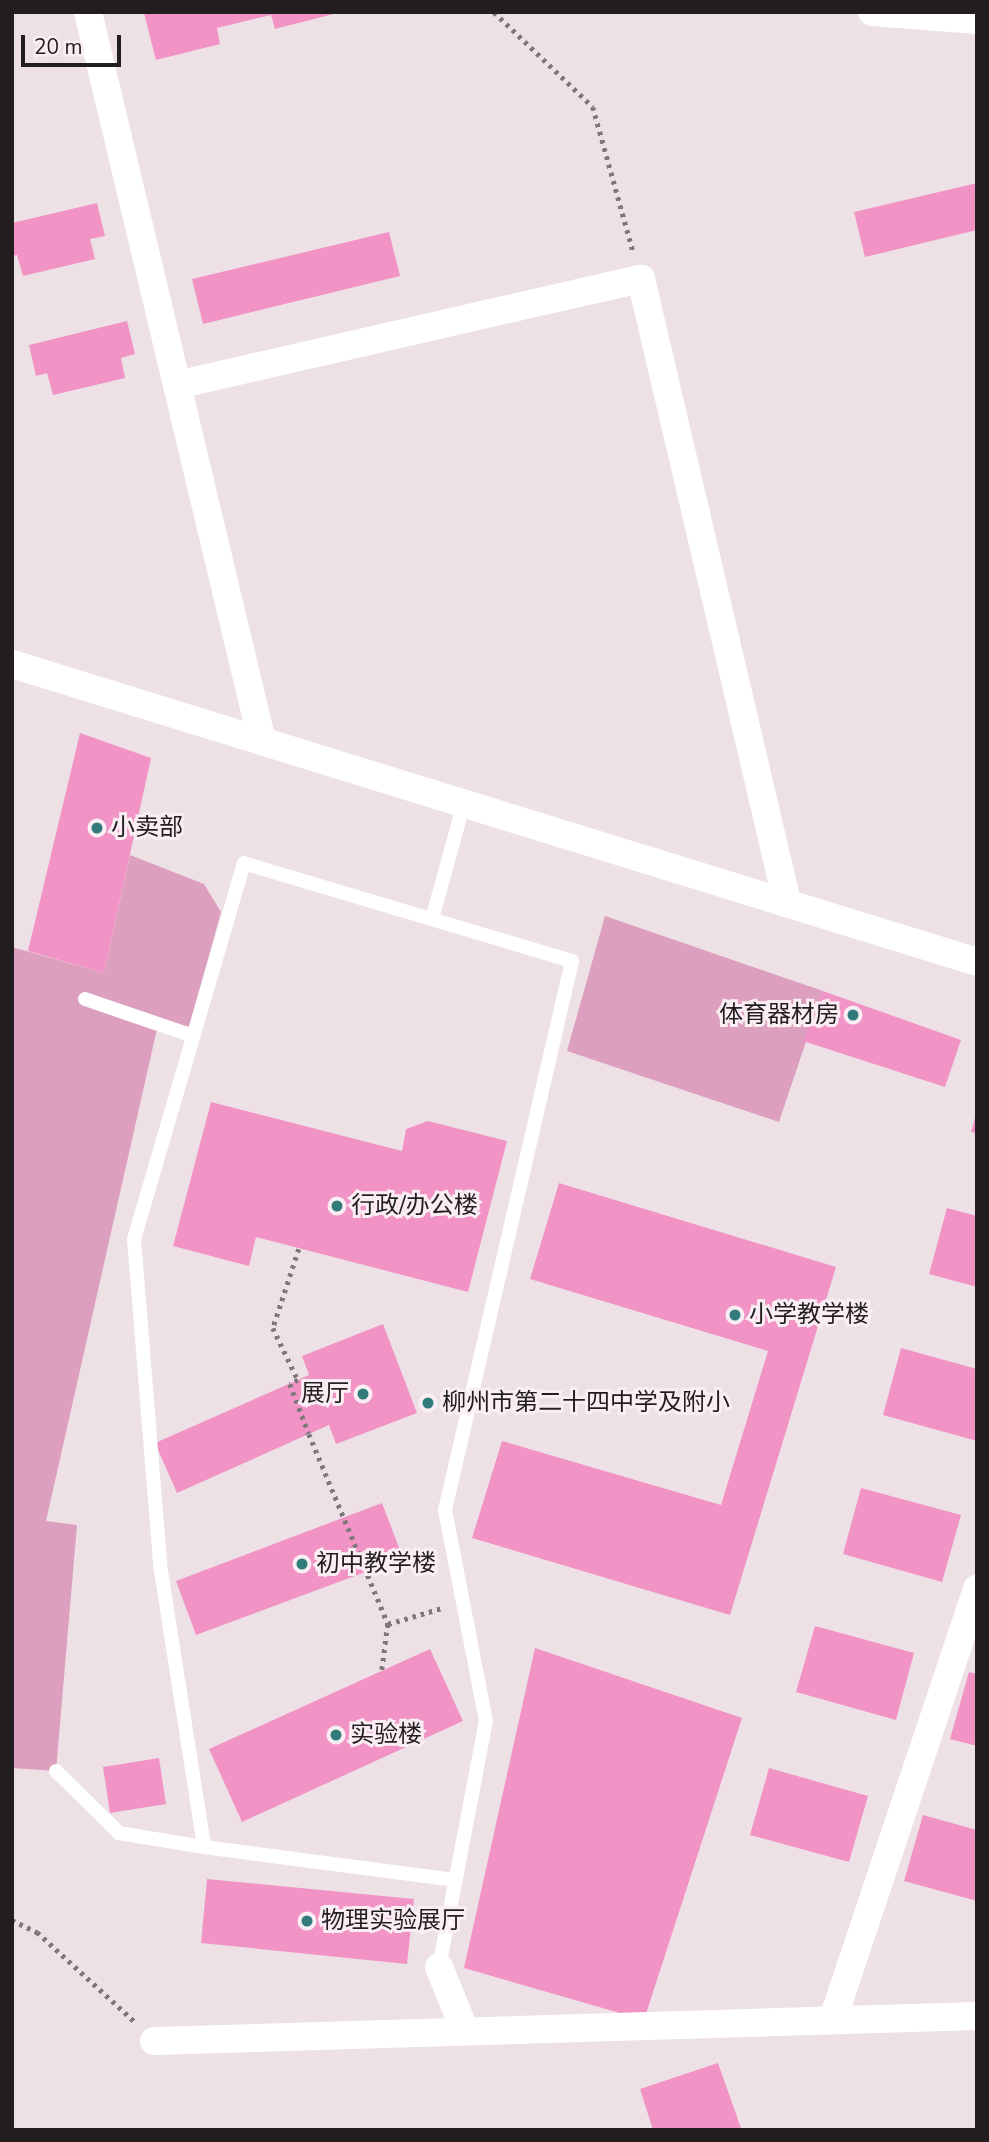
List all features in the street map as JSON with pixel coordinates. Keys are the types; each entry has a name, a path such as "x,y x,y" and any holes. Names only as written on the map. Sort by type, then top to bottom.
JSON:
{"street":[{"path":"88,12 262,741"},
{"path":"872,12 977,20"},
{"path":"177,384 641,279 787,902"},
{"path":"12,664 977,962"},
{"path":"832,2019 977,1588"},
{"path":"439,1967 465,2031"},
{"path":"154,2041 832,2019 977,2017"}],"lane":[{"path":"432,919 464,803"},
{"path":"204,1847 161,1571 134,1239 244,863 572,961 445,1510 486,1721 439,1967"},
{"path":"85,999 194,1036"},
{"path":"56,1772 119,1833 204,1847 456,1880"}],"path":[{"path":"494,12 593,107 641,279"},
{"path":"299,1249 272,1328 298,1380 290,1384 388,1624 382,1670"},
{"path":"388,1624 463,1601"},
{"path":"12,1920 37,1932 112,1997 154,2041"}],"shaded area":[{"path":"130,855 204,884 221,912 189,1027 159,1020 46,1521 77,1525 56,1771 12,1768 12,947 104,973"},
{"path":"605,916 823,991 779,1122 567,1051"}],"building":[{"path":"341,12 275,29 271,15 217,28 220,44 156,60 144,13"},
{"path":"977,183 977,230 865,257 854,212"},
{"path":"97,203 105,236 90,239 95,259 23,276 17,255 12,256 12,223"},
{"path":"389,232 400,276 203,324 192,279"},
{"path":"127,321 135,354 121,358 125,378 53,395 47,373 36,376 29,345"},
{"name":"小卖部","path":"80,733 151,758 104,973 28,951"},
{"name":"体育器材房","path":"823,991 961,1040 945,1087 803,1041"},
{"name":"行政/办公楼","path":"211,1102 402,1151 406,1129 428,1121 507,1141 468,1292 256,1237 249,1266 173,1246"},
{"path":"977,1114 977,1133 971,1132"},
{"path":"559,1183 836,1267 730,1615 472,1538 502,1441 721,1505 768,1351 530,1279"},
{"path":"947,1208 977,1216 977,1287 929,1274"},
{"path":"383,1324 417,1413 336,1444 329,1425 177,1493 155,1443 309,1375 302,1356"},
{"path":"901,1348 977,1369 977,1441 883,1415"},
{"path":"861,1488 961,1515 942,1582 843,1554"},
{"name":"初中教学楼","path":"382,1503 403,1558 196,1635 176,1581"},
{"path":"815,1626 914,1653 896,1720 796,1692"},
{"path":"535,1648 742,1718 644,2020 464,1968"},
{"name":"实验楼","path":"430,1649 463,1721 242,1822 209,1749"},
{"path":"969,1672 977,1674 977,1746 950,1739"},
{"path":"159,1758 166,1804 110,1813 103,1767"},
{"path":"769,1768 868,1796 849,1862 750,1835"},
{"path":"923,1815 977,1830 977,1901 904,1881"},
{"name":"物理实验展厅","path":"207,1879 414,1899 407,1964 201,1943"},
{"path":"718,2063 741,2128 653,2130 640,2089"}],"place":[{"name":"小卖部","path":"97,828"},
{"name":"体育器材房","path":"853,1015"},
{"name":"行政/办公楼","path":"337,1206"},
{"name":"小学教学楼","path":"735,1315"},
{"name":"展厅","path":"363,1394"},
{"name":"柳州市第二十四中学及附小","path":"428,1403"},
{"name":"初中教学楼","path":"302,1564"},
{"name":"实验楼","path":"336,1735"},
{"name":"物理实验展厅","path":"307,1921"}]}
